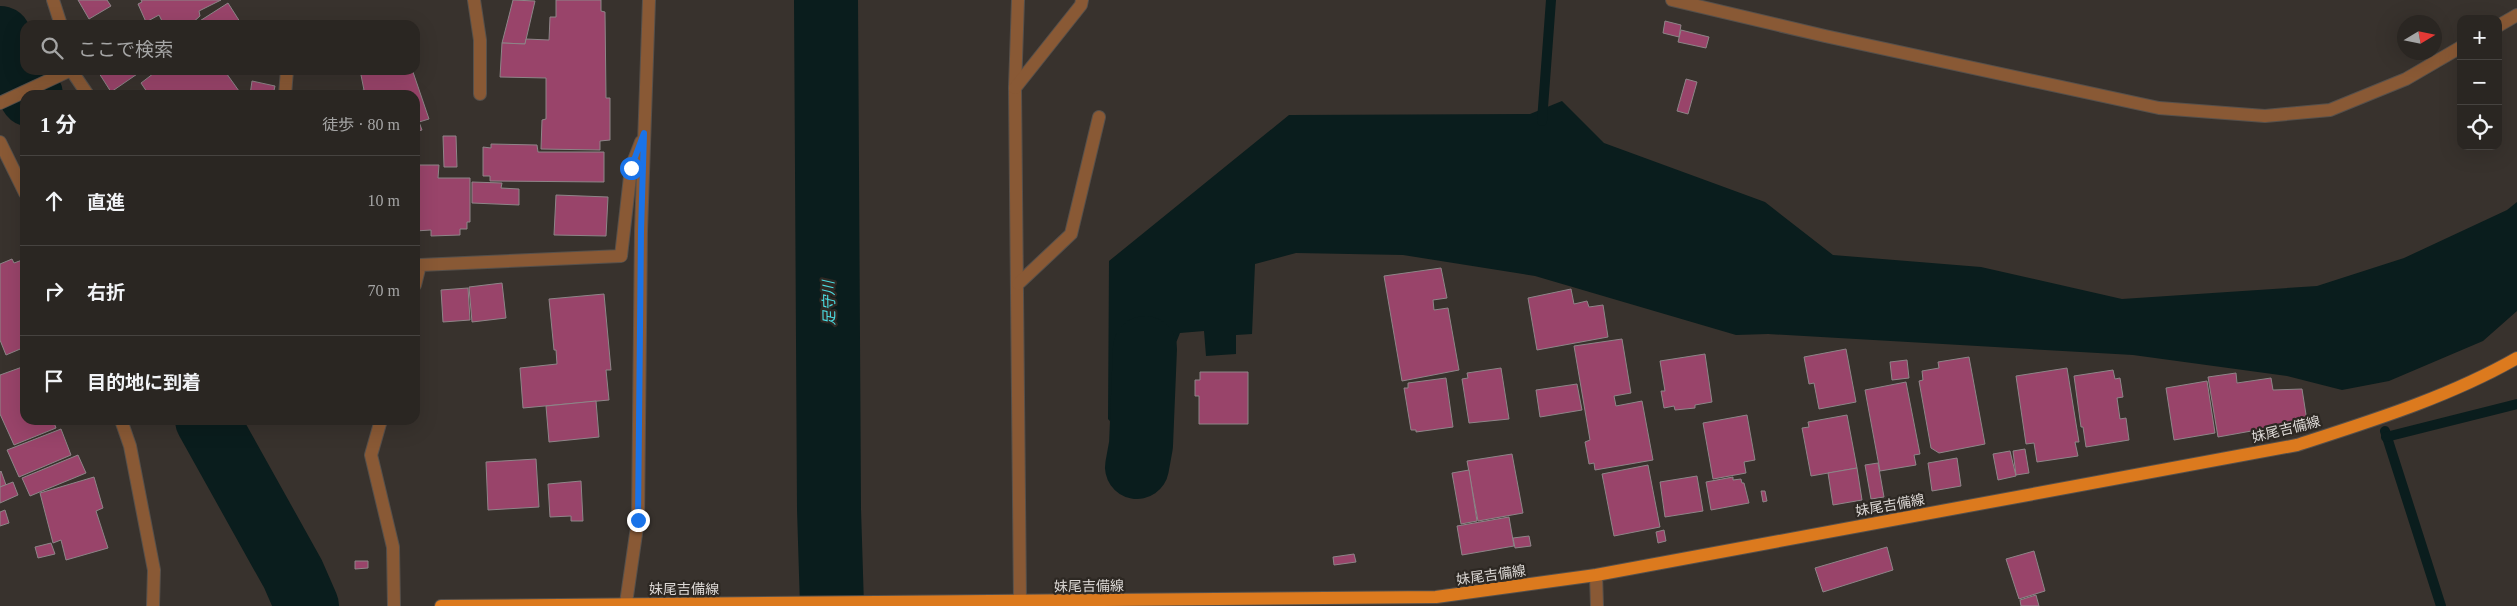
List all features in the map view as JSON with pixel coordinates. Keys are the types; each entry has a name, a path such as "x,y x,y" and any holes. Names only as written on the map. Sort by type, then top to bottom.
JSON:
{"main road":[{"name":"妹尾吉備線","path":"441,606 626,603 652,605 1020,602 1188,603 1436,598 1596,575 2297,445 2363,423 2448,390 2517,358"}],"street":[{"path":"53,0 59,20"},
{"path":"474,0 480,40 480,94"},
{"path":"626,603 638,520 641,231 649,0"},
{"path":"1018,0 1015,88 1020,602"},
{"path":"1015,88 1081,5 1082,0"},
{"path":"1672,0 1835,38 2159,108 2265,116 2330,110 2406,79 2457,50"},
{"path":"2502,24 2517,15"},
{"path":"29,90 60,75"},
{"path":"74,75 85,90"},
{"path":"285,90 286,75"},
{"path":"0,104 20,94"},
{"path":"1018,284 1071,234 1100,116"},
{"path":"420,265 621,256 631,168 644,133"},
{"path":"0,142 20,183"},
{"path":"123,425 130,446 154,570 153,606"},
{"path":"380,425 371,455 393,547 394,606"},
{"path":"1596,575 1597,606"}],"water":[{"path":"1562,101 1604,143 1765,202 1833,255 1981,267 2122,299 2317,286 2404,258 2507,210 2517,202 2517,311 2483,341 2389,381 2342,390 2287,376 2133,355 1768,334 1736,335 1535,276 1403,255 1296,253 1255,264 1252,334 1236,335 1236,354 1206,356 1204,331 1180,333 1162,378 1162,424 1154,435 1126,438 1108,419 1109,261 1289,115 1530,114"}],"building":[{"path":"78,0 107,0 111,6 89,19"},
{"path":"141,0 221,0 199,11 200,16 196,20 162,20 159,15 150,20 145,20 138,4 142,2"},
{"path":"513,0 535,1 525,44 502,43"},
{"path":"556,0 601,0 601,11 605,12 606,98 610,98 610,140 600,141 600,150 541,149 542,120 546,119 546,78 500,77 502,43 525,44 526,39 549,40 550,17 556,17"},
{"path":"228,3 239,20 201,20"},
{"path":"1665,21 1681,25 1679,37 1663,33"},
{"path":"1681,30 1709,37 1706,48 1678,42"},
{"path":"100,75 136,75 114,90 110,90"},
{"path":"151,75 228,75 238,90 146,90 141,83"},
{"path":"361,75 414,75 419,90 364,90"},
{"path":"1686,79 1697,82 1688,114 1677,111"},
{"path":"252,81 275,86 274,90 251,90"},
{"path":"420,93 429,119 420,122"},
{"path":"443,136 456,136 457,167 444,167"},
{"path":"491,144 537,145 538,152 604,152 604,182 490,181 490,176 483,176 483,147 491,148"},
{"path":"420,165 439,165 438,178 470,178 470,222 467,222 467,229 460,229 460,235 431,236 431,230 420,231"},
{"path":"472,182 502,183 501,188 519,189 519,205 472,203"},
{"path":"556,195 608,197 606,236 554,235"},
{"path":"12,259 14,263 20,261 20,349 6,355 0,340 0,264"},
{"path":"1441,268 1447,298 1433,300 1434,310 1448,308 1459,370 1402,381 1384,276"},
{"path":"502,283 506,318 472,322 469,287"},
{"path":"468,288 470,320 443,322 441,290"},
{"path":"1571,289 1574,304 1587,301 1589,307 1603,305 1608,337 1537,350 1528,298"},
{"path":"604,294 611,370 606,370 609,400 523,408 520,368 557,364 549,299"},
{"path":"1622,339 1631,393 1614,396 1616,406 1642,401 1653,460 1595,470 1594,463 1589,464 1585,442 1590,440 1574,346"},
{"path":"1846,349 1856,402 1819,409 1814,383 1809,384 1804,357"},
{"path":"1705,354 1712,402 1695,405 1695,408 1675,410 1674,406 1664,408 1661,391 1665,391 1660,361"},
{"path":"1969,357 1985,444 1939,453 1931,448 1919,381 1923,380 1922,371 1939,368 1938,362"},
{"path":"1907,360 1909,378 1892,380 1890,362"},
{"path":"20,368 20,425 55,425 56,428 14,445 0,414 0,375"},
{"path":"1501,368 1509,419 1469,423 1462,379 1468,378 1467,373"},
{"path":"2067,368 2079,442 2075,442 2078,456 2037,462 2034,443 2026,444 2016,376"},
{"path":"2113,370 2115,379 2120,378 2123,397 2117,398 2120,419 2126,418 2129,440 2086,447 2083,427 2081,427 2074,376"},
{"path":"1200,372 1248,372 1248,424 1199,424 1199,396 1195,396 1195,380 1200,380"},
{"path":"2236,373 2237,383 2271,378 2273,390 2302,389 2307,421 2218,437 2208,377"},
{"path":"1446,378 1453,427 1416,432 1416,430 1411,430 1404,388 1408,388 1408,383"},
{"path":"2207,381 2215,433 2174,440 2166,388"},
{"path":"1906,382 1920,454 1914,455 1916,465 1880,471 1865,390"},
{"path":"1577,384 1582,410 1540,417 1536,390"},
{"path":"596,401 599,437 549,442 546,406"},
{"path":"1747,415 1755,460 1744,462 1746,473 1713,479 1703,423"},
{"path":"1847,415 1857,468 1811,476 1802,428 1809,427 1808,422"},
{"path":"61,429 71,455 19,477 7,450"},
{"path":"2025,449 2029,473 2016,475 2013,451"},
{"path":"2010,451 2016,476 1998,480 1993,454"},
{"path":"1512,454 1523,513 1478,521 1467,461"},
{"path":"78,455 86,473 30,496 22,478"},
{"path":"1957,458 1961,486 1932,491 1928,463"},
{"path":"536,459 539,507 488,510 486,462"},
{"path":"1878,463 1884,497 1871,499 1865,465"},
{"path":"1648,465 1660,527 1614,536 1602,474"},
{"path":"1857,468 1862,500 1833,505 1828,473"},
{"path":"1469,470 1477,521 1461,524 1452,473"},
{"path":"0,472 6,485 0,487"},
{"path":"1697,476 1703,511 1665,517 1660,482"},
{"path":"94,477 103,508 96,511 108,548 66,560 61,540 53,543 40,493"},
{"path":"1733,477 1733,480 1741,479 1742,483 1744,483 1749,503 1711,510 1706,482"},
{"path":"581,481 583,521 571,521 571,516 550,517 548,484"},
{"path":"13,482 18,495 0,503 0,487"},
{"path":"1761,491 1765,491 1767,501 1763,502"},
{"path":"5,510 9,523 0,526 0,512"},
{"path":"1509,517 1514,546 1462,555 1457,526"},
{"path":"1664,530 1666,541 1658,543 1656,532"},
{"path":"1529,536 1531,546 1515,548 1513,538"},
{"path":"51,543 55,554 38,558 35,547"},
{"path":"1887,547 1893,570 1823,592 1815,568"},
{"path":"2034,551 2045,591 2019,599 2006,559"},
{"path":"1354,554 1356,562 1334,565 1333,557"},
{"path":"355,561 368,561 368,568 355,569"},
{"path":"2036,595 2039,606 2021,606 2020,600"}],"waterway":[{"name":"足守川","path":"826,0 829,509 832,606"},
{"path":"1542,121 1551,0"},
{"path":"0,38 20,75"},
{"path":"20,75 28,90"},
{"path":"1137,467 1141,445 1145,348"},
{"path":"2386,437 2517,404"},
{"path":"210,425 293,574 307,606"},
{"path":"2385,431 2441,606"}],"route":[{"path":"631,168 644,133 638,520"}]}
